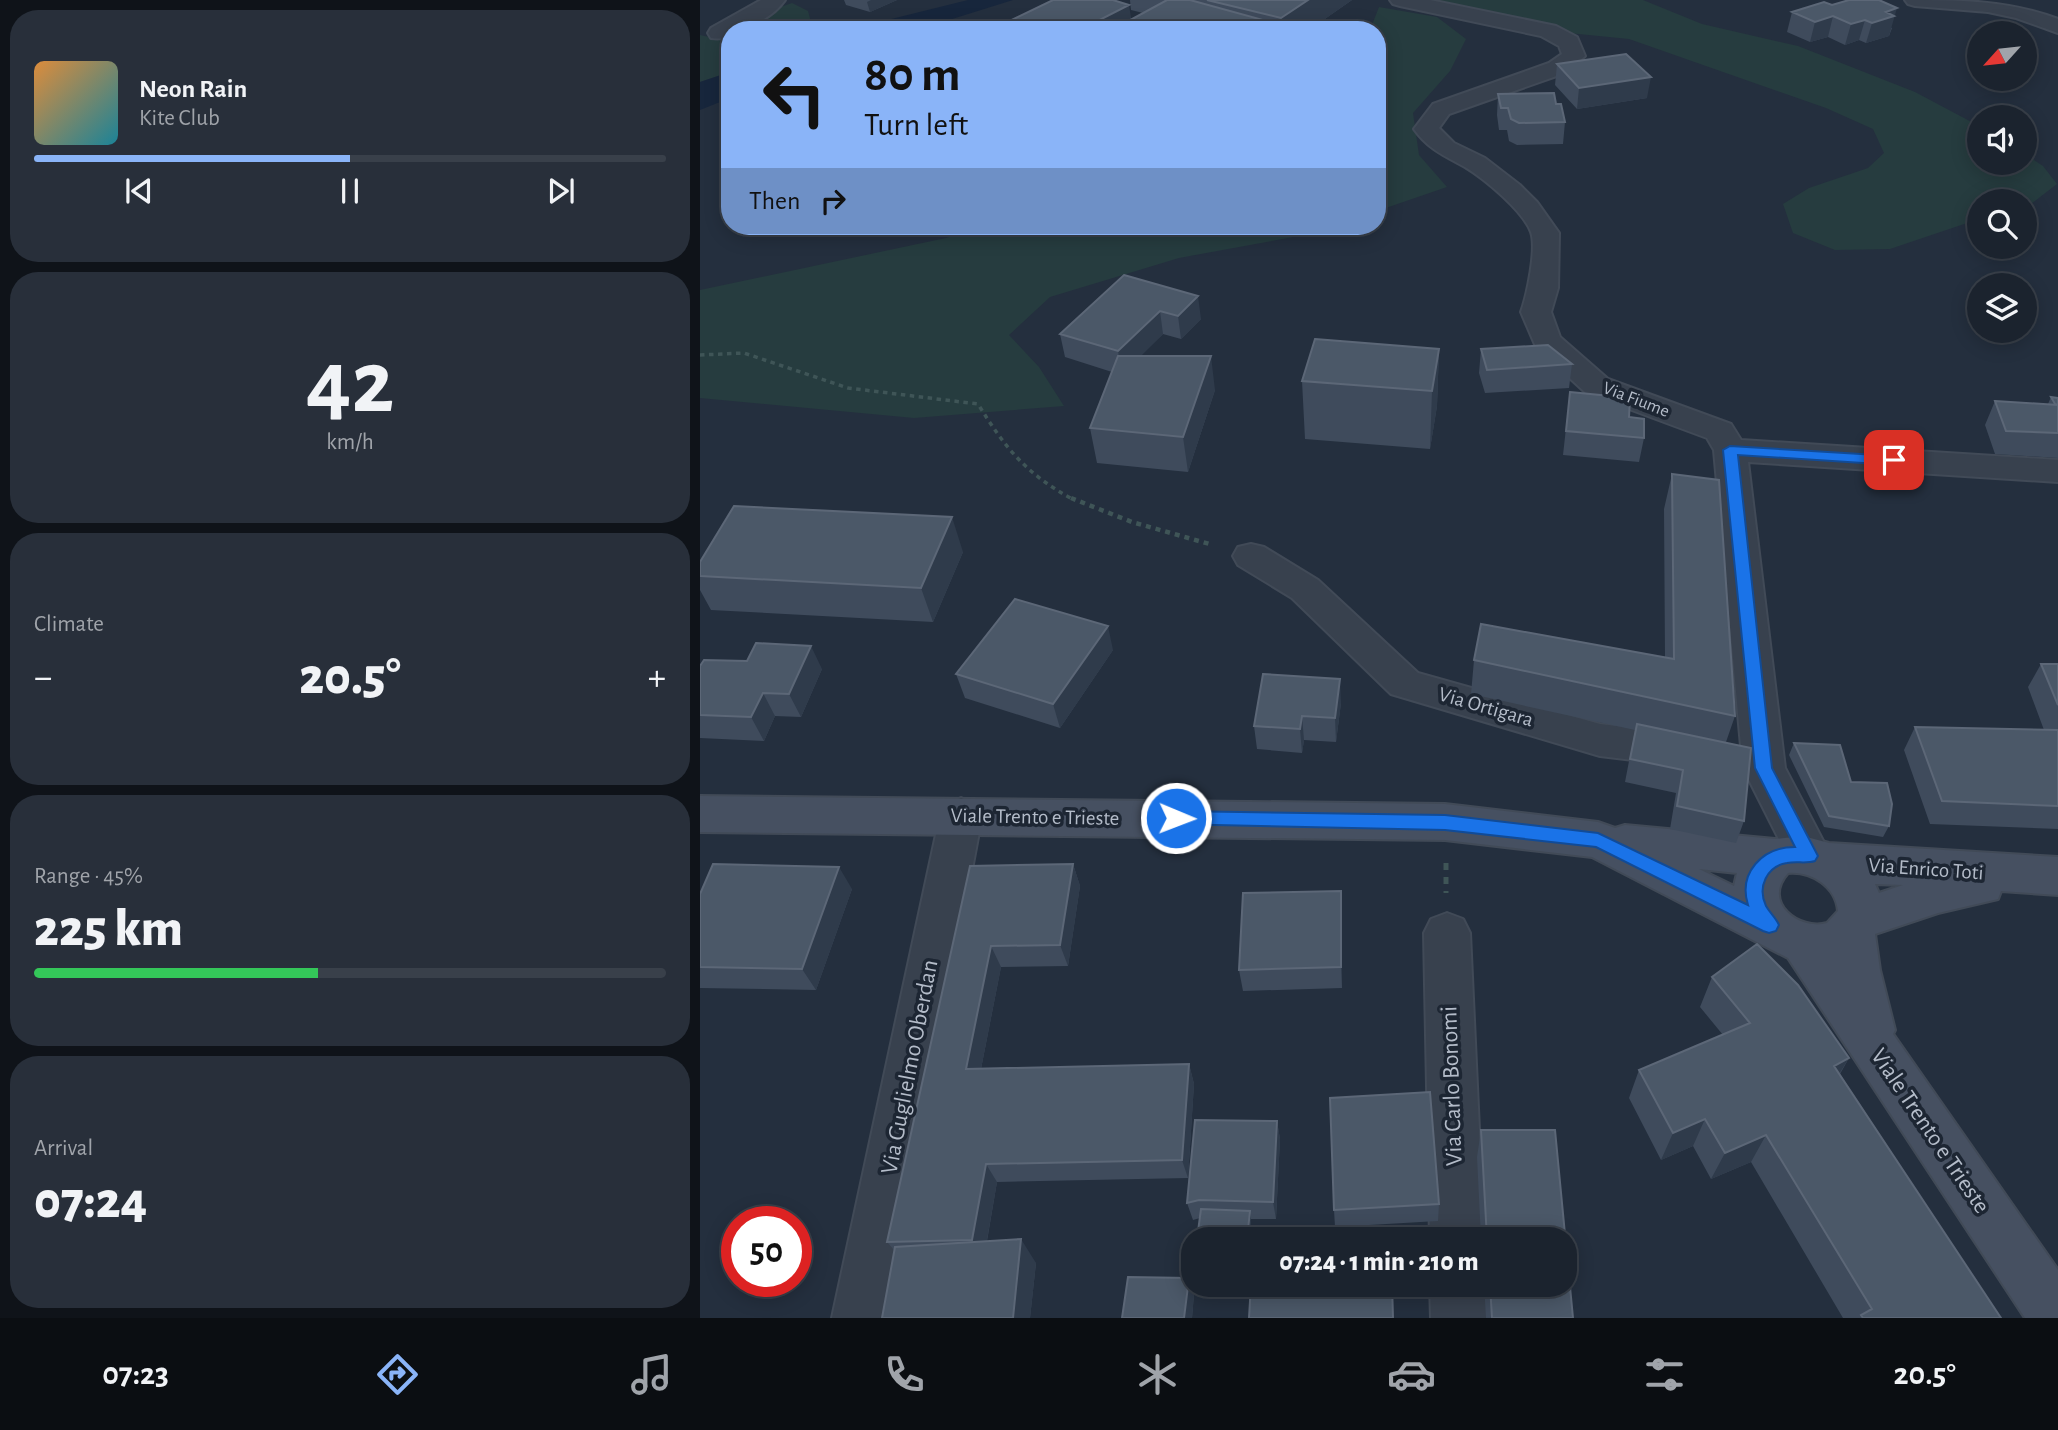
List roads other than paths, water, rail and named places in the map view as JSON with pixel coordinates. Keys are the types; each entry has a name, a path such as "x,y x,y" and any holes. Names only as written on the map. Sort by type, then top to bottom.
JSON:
{"main road":[{"name":"Viale Trento e Trieste","path":"700,814 1445,822 1598,840 1787,934 1876,1053 2058,1318"},
{"name":"Via Enrico Toti","path":"1598,840 1803,859 2042,876"},
{"path":"1856,925 1840,941 1823,946 1787,934 1758,910 1754,894 1755,879 1762,867 1803,859 1842,873 1854,887 1861,903 1856,925 1857,970 1876,1053"},
{"name":"Via Enrico Toti","path":"1856,925 1938,894 2042,876"}],"street":[{"path":"743,21 775,0"},
{"name":"Via Fiume","path":"1400,0 1548,31 1569,42 1574,56 1558,68 1441,110 1426,129 1445,149 1476,163 1511,191 1528,208 1545,233 1544,288 1536,312 1547,341 1597,386 1720,431 1730,450"},
{"path":"1915,0 1994,6 2042,19 2058,27"},
{"path":"1803,859 1764,768 1730,450 2058,471"},
{"name":"Via Ortigara","path":"1251,556 1305,589 1405,684 1600,740 1719,755 1764,768"},
{"name":"Via Guglielmo Oberdan","path":"860,1318 961,816"},
{"name":"Via Carlo Bonomi","path":"1447,933 1457,1227"},
{"path":"1459,1297 1460,1318"}],"water":[{"path":"968,0 1013,0 946,21 883,21"},
{"path":"721,75 721,102 700,110 700,82"}]}
